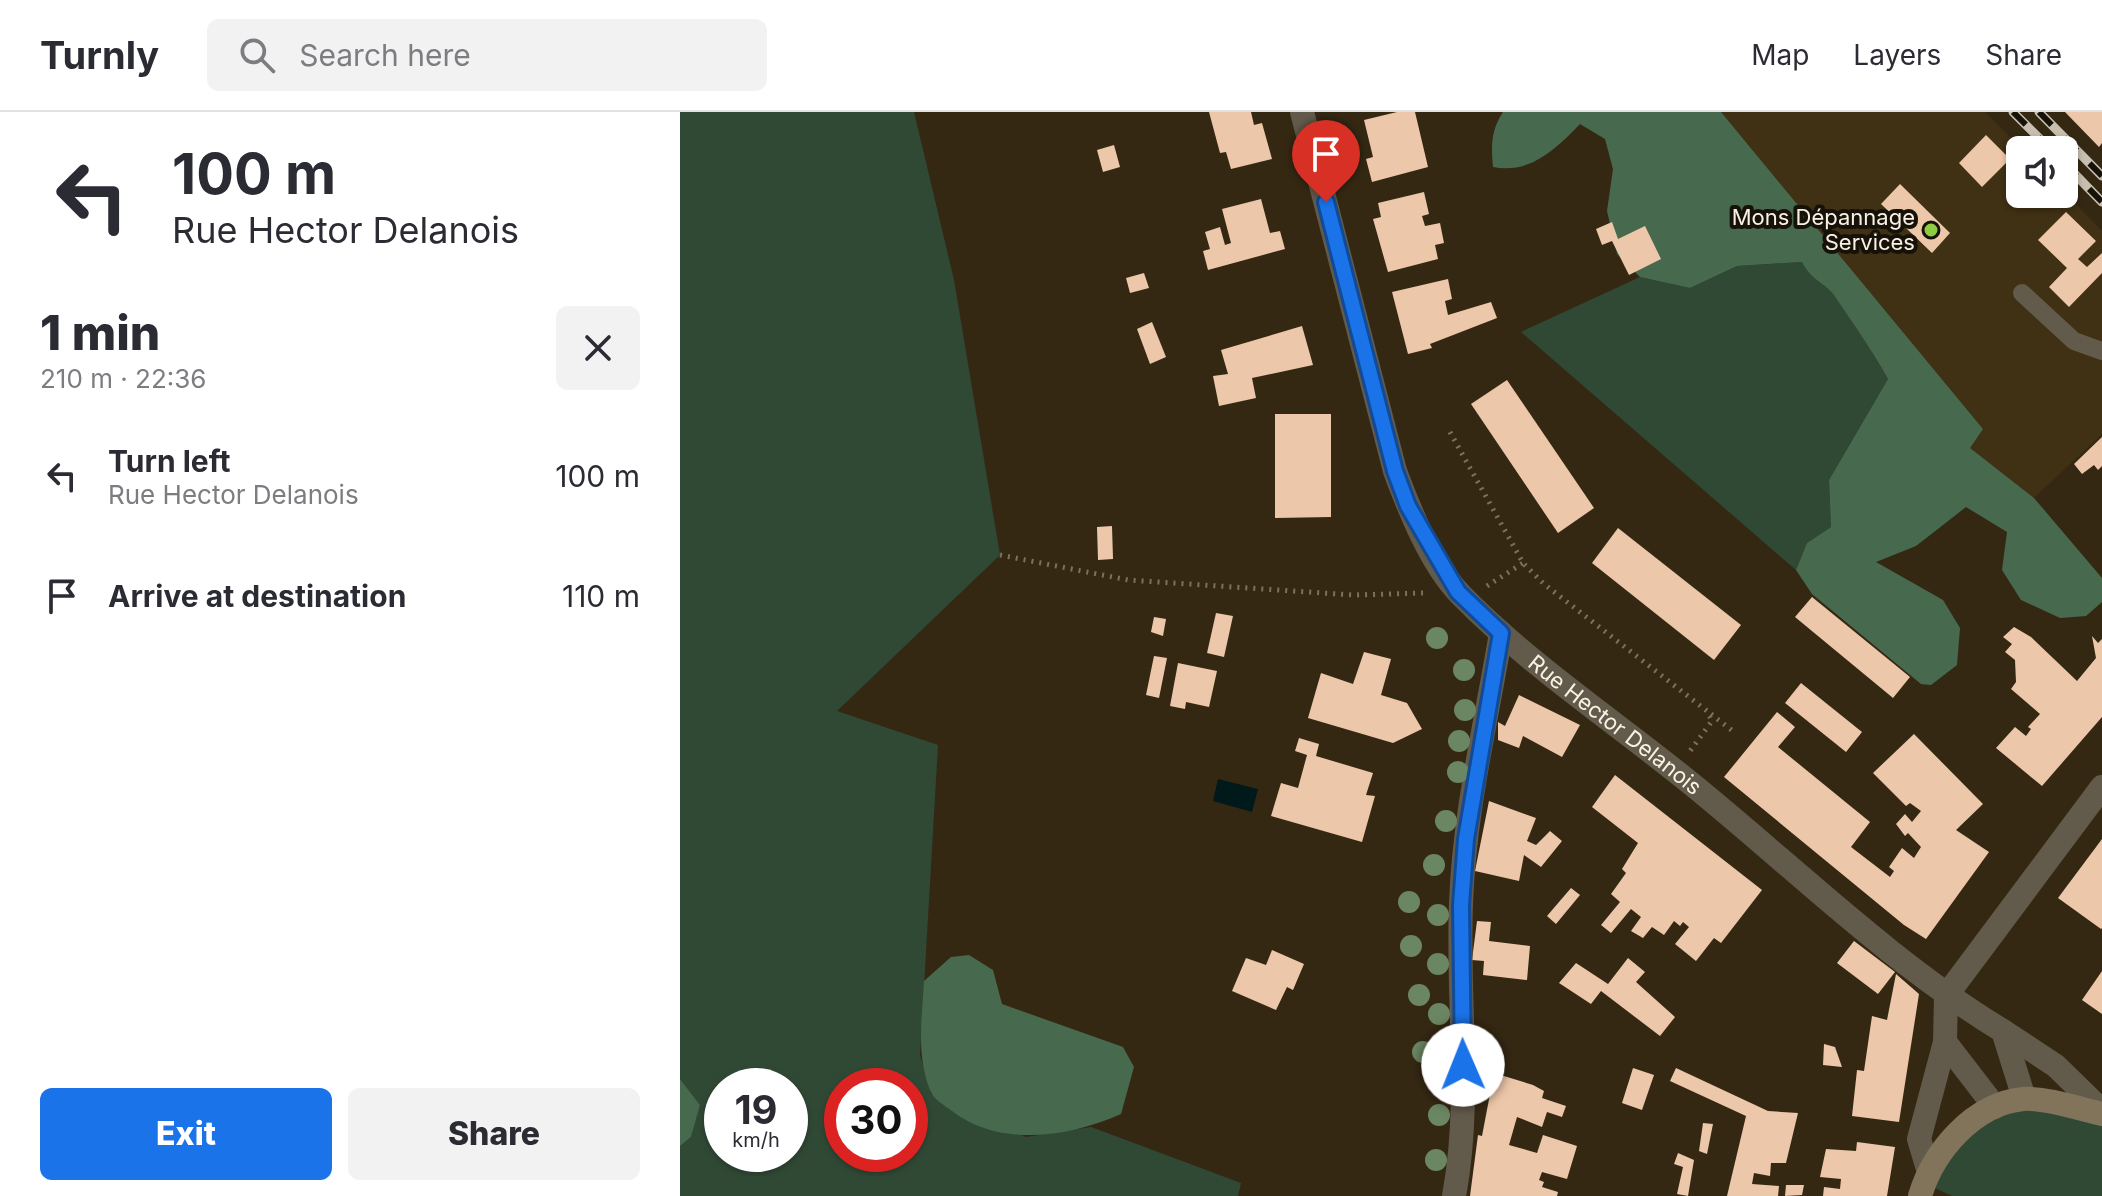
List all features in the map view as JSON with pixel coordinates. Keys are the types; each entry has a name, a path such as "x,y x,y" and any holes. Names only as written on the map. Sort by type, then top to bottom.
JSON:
{"main road":[{"path":"1920,1196 1928,1169 1964,1126 1995,1107 2024,1098 2102,1112"}],"street":[{"name":"Rue Hector Delanois","path":"1302,112 1395,471 1408,506 1462,596 1501,633 1674,770 1946,996 2056,1066 2102,1112"},
{"path":"1454,1196 1462,1137 1461,905 1466,839 1501,633"},
{"path":"1928,1169 1919,1139 1926,1101 1945,1042 1946,996 2102,787"},
{"path":"2003,1031 2024,1098"},
{"path":"1945,1042 1995,1107"}],"lane":[{"path":"2022,293 2074,341 2102,351"}],"path":[{"path":"1450,432 1523,563 1544,584 1734,732"},
{"path":"1000,555 1128,580 1353,595 1462,596 1523,563"},
{"path":"1674,770 1707,731 1712,721 1707,711"}],"shaded area":[{"path":"1721,112 1985,112 2009,136 2006,136 2006,208 2078,206 2102,231 2102,434 2034,498 1969,448 1983,429"}],"green space":[{"path":"680,112 914,112 954,280 1000,555 837,711 938,745 920,1055 924,1068 824,1068 824,1172 928,1172 928,1083 931,1094 1026,1137 1091,1127 1241,1183 1238,1196 680,1196 680,1146 691,1137 700,1105 680,1079"},
{"path":"1503,112 1721,112 1983,429 1970,448 2034,498 2102,578 2102,602 2086,616 2060,618 2021,600 2002,570 2007,532 1966,507 1916,546 1876,562 1943,600 1960,628 1957,665 1931,685 1921,684 1812,594 1796,570 1807,543 1831,527 1829,480 1888,379 1832,293 1802,262 1737,266 1690,288 1640,277 1617,254 1607,211 1613,169 1605,139 1580,124 1541,158 1519,167 1493,167 1493,138"},
{"path":"1803,262 1811,274 1837,298 1888,379 1829,480 1831,527 1807,543 1796,570 1521,332 1640,277 1690,288 1737,266"},
{"path":"969,955 993,970 1002,1004 1123,1047 1134,1067 1121,1114 1057,1133 1013,1134 971,1123 936,1099 928,1083 928,1068 924,1068 921,1050 924,981 951,957"},
{"path":"680,1079 700,1105 691,1137 680,1146"},
{"path":"1995,1107 2102,1114 2102,1196 1952,1196 1924,1183"}],"water":[{"path":"1218,779 1258,789 1252,812 1213,801"}],"building":[{"path":"1209,112 1251,112 1254,125 1262,123 1272,159 1231,169 1226,152 1220,153"},
{"path":"1397,112 1415,112 1428,167 1372,182 1366,159 1373,157 1364,120"},
{"path":"2065,112 2102,112 2102,143 2099,147"},
{"path":"1986,135 2006,155 2006,163 1982,187 1959,163"},
{"path":"1114,145 1120,167 1103,172 1097,150"},
{"path":"1900,184 1950,233 1932,253 1881,204"},
{"path":"1424,192 1429,214 1422,216 1425,226 1440,223 1444,243 1435,245 1438,259 1388,272 1373,219 1381,217 1378,203"},
{"path":"1261,199 1270,233 1280,231 1285,249 1208,270 1203,251 1210,249 1205,232 1220,227 1225,245 1231,243 1222,209"},
{"path":"2066,212 2096,241 2078,259 2087,267 2102,253 2102,273 2069,307 2049,287 2067,268 2038,240"},
{"path":"1612,222 1618,239 1645,226 1661,259 1629,275 1612,241 1602,245 1596,229"},
{"path":"1144,273 1149,288 1130,293 1126,278"},
{"path":"1448,279 1452,299 1445,301 1448,315 1491,302 1497,318 1430,344 1432,348 1408,354 1392,292"},
{"path":"1152,322 1166,357 1150,364 1137,329"},
{"path":"1302,326 1313,365 1252,378 1256,398 1219,406 1213,376 1228,374 1221,350"},
{"path":"1507,380 1594,508 1558,533 1471,404"},
{"path":"1275,414 1331,414 1331,517 1275,518"},
{"path":"2102,437 2102,466 2098,470 2094,465 2082,474 2074,464"},
{"path":"1112,526 1113,559 1098,560 1097,527"},
{"path":"1618,528 1741,625 1714,660 1592,563"},
{"path":"1812,597 1910,677 1893,698 1795,617"},
{"path":"1216,613 1233,616 1224,657 1207,653"},
{"path":"1154,617 1166,619 1163,636 1151,632"},
{"path":"2014,627 2031,637 2077,681 2096,658 2092,636 2098,643 2102,639 2102,717 2042,786 1996,748 2015,727 2026,736 2031,729 2028,727 2040,714 2011,689 2016,682 2015,660 2005,652 2012,644 2003,637"},
{"path":"1364,652 1391,659 1381,695 1407,703 1422,729 1393,743 1308,718 1321,673 1353,684"},
{"path":"1154,656 1167,658 1159,698 1146,695"},
{"path":"1178,663 1217,671 1209,707 1186,702 1185,709 1170,706"},
{"path":"1801,683 1862,732 1846,752 1785,703"},
{"path":"1519,695 1580,725 1562,757 1523,736 1519,748 1498,740 1498,722 1505,726"},
{"path":"1777,712 1795,727 1778,747 1870,822 1851,847 1890,877 1894,871 1889,867 1902,848 1914,858 1921,847 1908,833 1905,836 1896,824 1905,814 1912,822 1921,811 1910,803 1906,806 1873,773 1914,734 1983,804 1956,830 1989,852 1926,939 1904,925 1724,777"},
{"path":"1299,738 1319,744 1316,756 1373,773 1366,795 1375,796 1362,842 1271,816 1281,783 1298,788 1307,755 1295,751"},
{"path":"1615,775 1762,890 1721,943 1714,938 1696,961 1675,944 1689,927 1683,922 1680,926 1674,921 1664,935 1652,927 1643,938 1631,931 1641,917 1631,909 1611,933 1601,925 1620,902 1611,894 1626,873 1622,869 1638,843 1592,807"},
{"path":"1489,801 1536,818 1527,841 1536,845 1550,831 1562,841 1541,867 1524,855 1519,881 1475,871"},
{"path":"2102,839 2102,928 2101,929 2058,898"},
{"path":"1571,888 1580,895 1556,924 1547,916"},
{"path":"1477,921 1491,922 1489,941 1530,946 1527,980 1483,975 1484,961 1472,960"},
{"path":"1854,941 1895,972 1878,994 1837,963"},
{"path":"1272,950 1304,964 1293,990 1287,987 1276,1010 1232,991 1246,958 1266,965"},
{"path":"1628,958 1645,972 1636,982 1675,1017 1660,1036 1601,991 1591,1004 1559,983 1576,963 1608,984"},
{"path":"2102,971 2102,1014 2082,1000"},
{"path":"1896,974 1919,994 1899,1122 1852,1116 1857,1070 1864,1071 1872,1016 1887,1020"},
{"path":"1824,1044 1835,1047 1842,1067 1823,1065"},
{"path":"1633,1068 1654,1075 1642,1110 1622,1103"},
{"path":"1676,1068 1768,1111 1798,1113 1786,1163 1771,1163 1770,1176 1754,1173 1752,1184 1779,1186 1778,1196 1727,1196 1746,1116 1670,1081"},
{"path":"1494,1073 1533,1085 1544,1091 1542,1098 1566,1106 1562,1117 1547,1112 1542,1127 1517,1117 1509,1145 1537,1153 1543,1135 1577,1146 1567,1179 1542,1172 1539,1180 1544,1182 1542,1187 1558,1192 1557,1196 1470,1196 1478,1135 1482,1136"},
{"path":"1703,1123 1713,1124 1707,1154 1699,1151"},
{"path":"1857,1142 1895,1147 1887,1196 1823,1196 1824,1187 1840,1189 1841,1179 1820,1177 1826,1149 1856,1151"},
{"path":"1678,1153 1694,1160 1688,1196 1677,1194 1683,1167 1674,1164"},
{"path":"1786,1185 1804,1185 1802,1195 1785,1196"}],"railway":[{"path":"2013,112 2037,136"},
{"path":"2039,112 2102,176"},
{"path":"2078,177 2102,202"}],"place":[{"name":"Mons Dépannage Services","path":"1931,230"}],"route":[{"path":"1326,202 1395,471 1408,506 1458,592 1501,633 1466,839 1461,905 1463,1065"}]}
